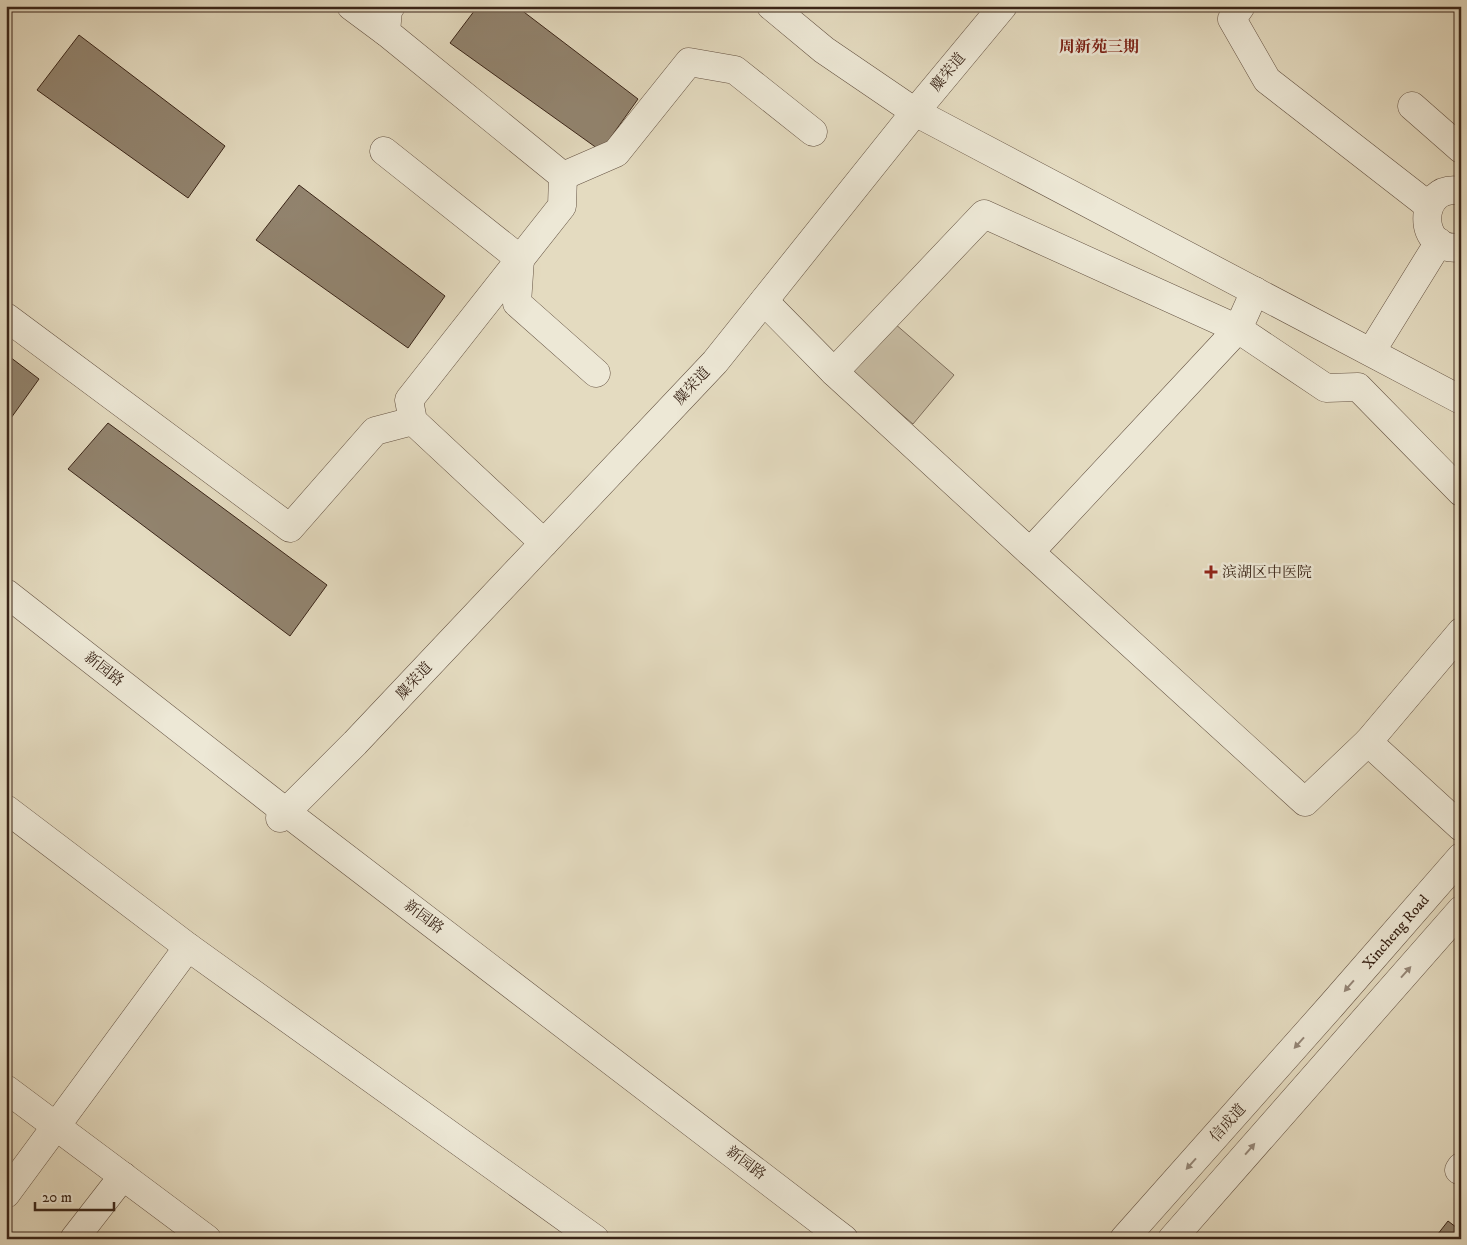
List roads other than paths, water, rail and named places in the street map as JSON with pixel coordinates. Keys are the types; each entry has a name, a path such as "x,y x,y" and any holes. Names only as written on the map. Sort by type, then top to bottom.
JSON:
{"street":[{"path":"351,6 389,19 563,176 562,206 409,400 413,420 544,542"},
{"path":"770,6 824,50 915,112 1461,400"},
{"name":"麋荣道","path":"283,815 355,743 715,362 915,112 1003,6"},
{"path":"1241,6 1232,19 1267,80 1429,206"},
{"path":"563,176 616,153 689,62 735,70 813,132"},
{"path":"1412,106 1461,149"},
{"path":"384,151 520,259"},
{"path":"1371,352 1450,244 1432,235 1427,226 1426,216 1429,206 1441,193 1449,190 1461,191"},
{"path":"834,372 984,214 1238,329 1326,388 1358,387 1461,492"},
{"path":"520,259 517,303 596,373"},
{"path":"1030,552 1238,329 1255,291"},
{"path":"764,301 834,372 1304,802 1368,742 1461,632"},
{"path":"6,318 290,528 375,431 413,420"},
{"name":"新园路","path":"6,593 283,815 823,1239"},
{"name":"新园路","path":"6,604 844,1239"},
{"path":"1368,742 1461,827"},
{"path":"6,809 188,947 595,1239"},
{"name":"信成道","path":"1124,1239 1325,1014 1461,857"},
{"path":"1172,1239 1461,910"},
{"path":"6,1194 188,947"},
{"path":"6,1089 207,1239"},
{"path":"1461,1167 1459,1170 1461,1171"},
{"path":"74,1239 123,1176"}],"place":[{"name":"滨湖区中医院","path":"1211,572"}],"district":[{"name":"周新苑三期","path":"1099,47"}]}
